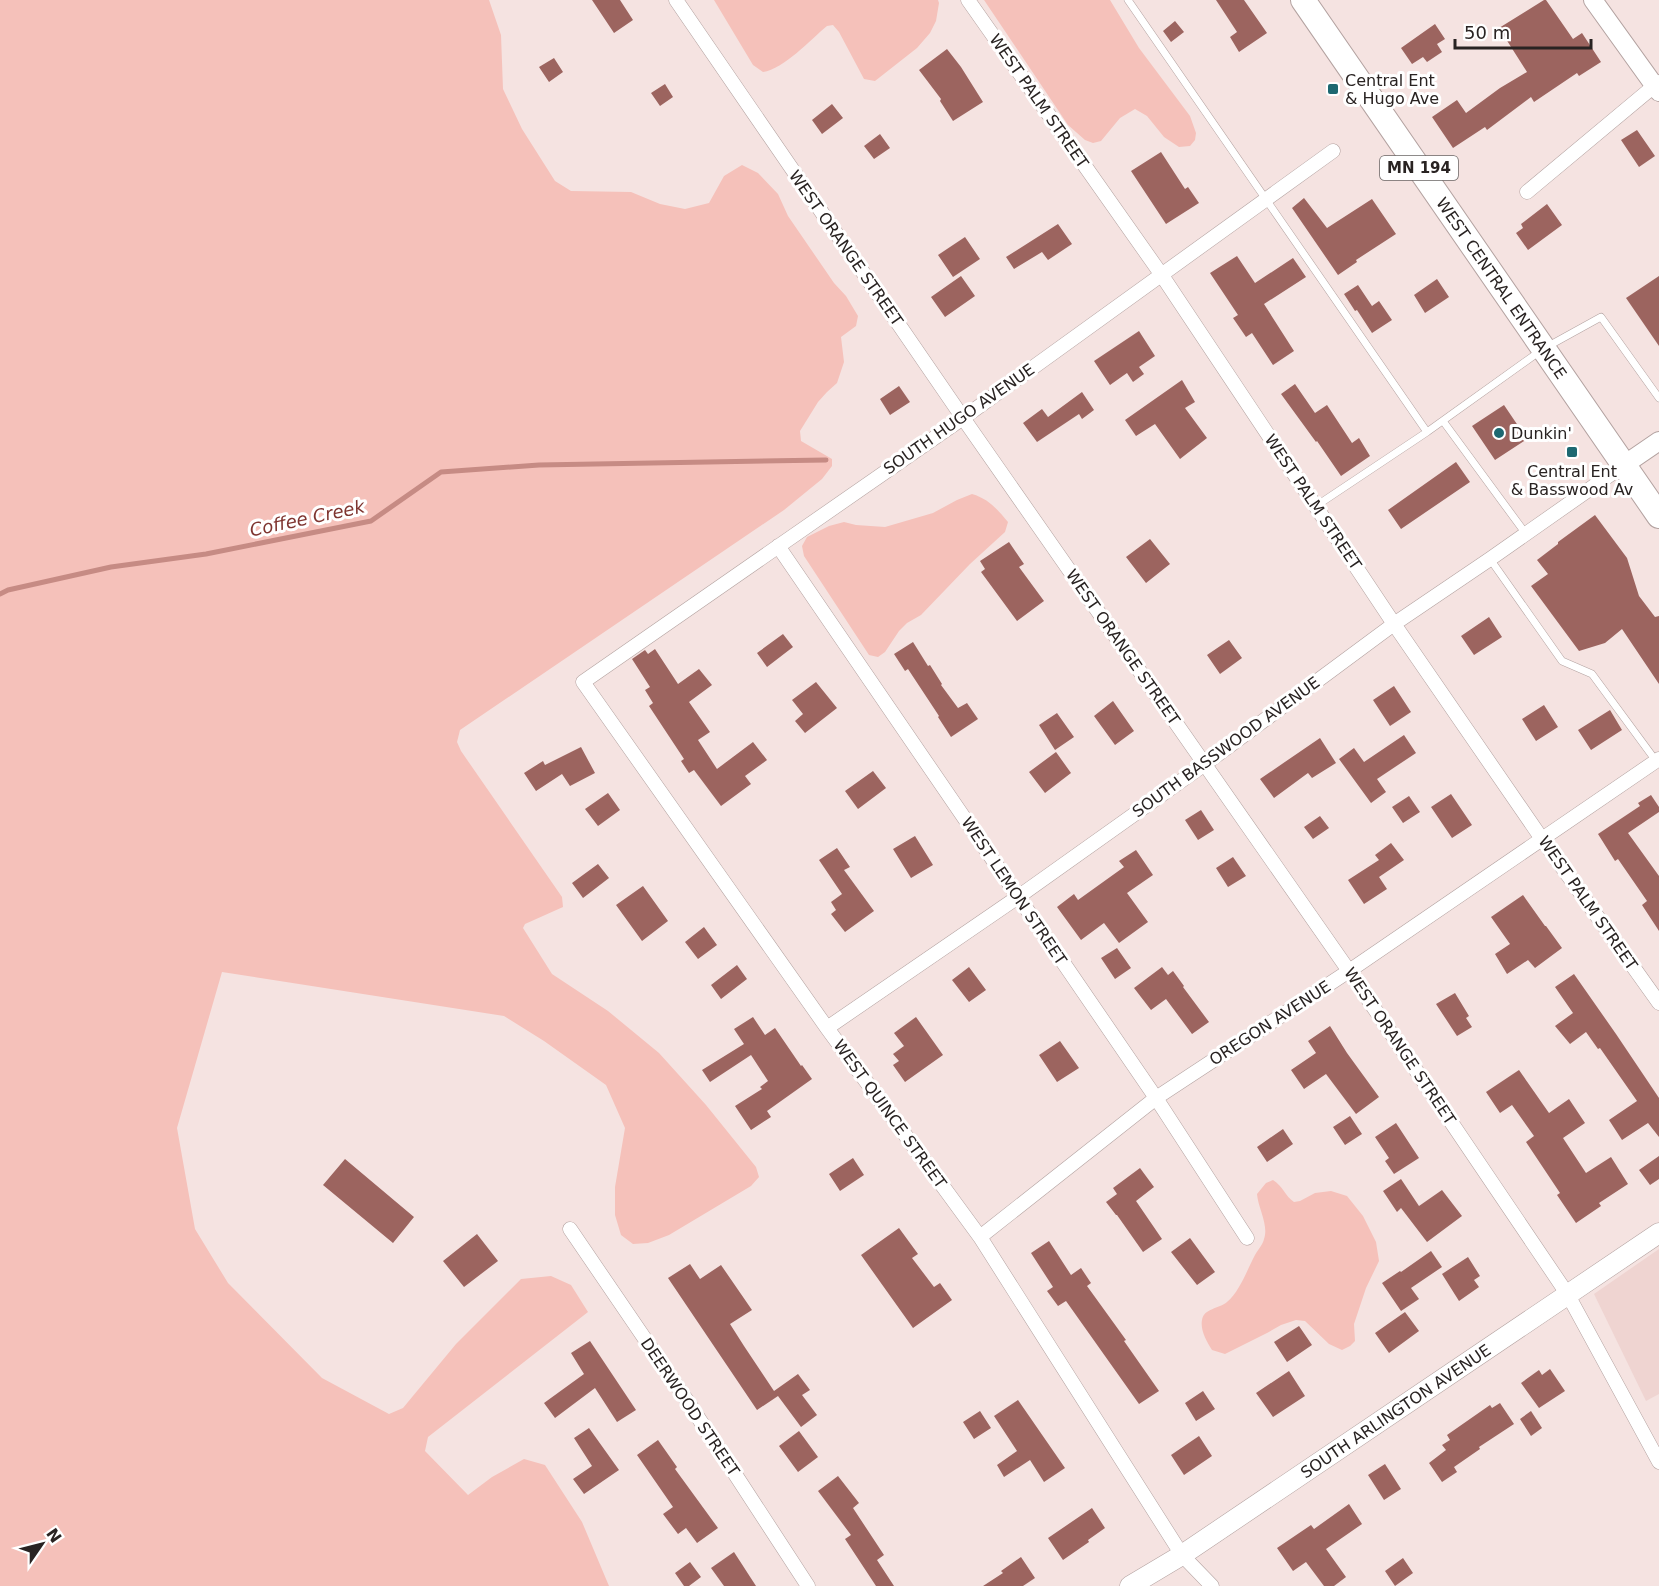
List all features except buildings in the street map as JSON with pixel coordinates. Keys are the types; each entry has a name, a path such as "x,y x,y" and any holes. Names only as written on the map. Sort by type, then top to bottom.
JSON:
{"highway":[{"name":"WEST CENTRAL ENTRANCE","path":"1303,0 1543,349 1658,511"}],"main road":[{"name":"SOUTH ARLINGTON AVENUE","path":"1130,1586 1182,1555 1659,1233"}],"street":[{"name":"WEST ORANGE STREET","path":"676,0 963,418 1349,971 1568,1295 1659,1462"},
{"name":"WEST PALM STREET","path":"968,0 1161,274 1394,624 1542,839 1659,1003"},
{"path":"1527,192 1658,86 1593,0"},
{"name":"SOUTH HUGO AVENUE","path":"583,682 963,418 1333,151"},
{"path":"1624,465 1659,441"},
{"name":"SOUTH BASSWOOD AVENUE","path":"827,1029 1205,764 1394,624 1624,465"},
{"name":"WEST LEMON STREET","path":"778,546 1156,1098 1247,1238"},
{"name":"WEST QUINCE STREET","path":"583,682 827,1029 980,1238 1182,1555 1212,1586"},
{"name":"OREGON AVENUE","path":"980,1238 1156,1098 1349,971 1658,762"},
{"name":"DEERWOOD STREET","path":"570,1228 690,1405 808,1586"}],"lane":[{"path":"1128,0 1427,432"},
{"path":"1316,506 1443,421 1543,349 1601,317 1659,398"},
{"path":"1443,421 1526,534"},
{"path":"1490,559 1562,661 1592,674 1658,762"}],"shaded area":[{"path":"0,0 489,0 501,35 503,89 522,129 555,181 571,191 631,192 660,204 685,209 709,203 724,176 742,165 758,173 778,194 788,216 858,316 856,326 841,337 844,362 837,383 818,402 800,431 801,441 832,459 832,466 822,479 784,510 460,730 457,742 562,897 563,907 525,924 523,928 552,974 608,1011 659,1053 706,1105 756,1167 759,1177 751,1186 669,1235 648,1243 633,1244 621,1235 615,1215 615,1187 625,1128 606,1085 544,1041 504,1016 222,972 177,1128 195,1229 228,1283 322,1378 389,1414 403,1408 456,1344 521,1279 551,1276 571,1285 588,1312 428,1437 425,1451 468,1495 492,1477 524,1459 545,1465 582,1522 609,1586 0,1586"},
{"path":"714,0 938,0 939,3 936,21 930,33 917,48 875,81 864,79 833,25 827,26 788,60 763,72 753,65"},
{"path":"984,0 1110,0 1139,48 1190,116 1196,133 1195,140 1190,146 1179,147 1164,137 1147,116 1135,109 1120,118 1101,141 1093,143 1085,140 1068,125"},
{"path":"972,494 988,502 1004,517 1008,522 1005,532 970,564 921,615 899,631 885,652 878,657 869,655 804,556 802,546 807,537 829,526 844,522 885,527 933,513"},
{"path":"1273,1180 1294,1202 1315,1193 1331,1191 1347,1196 1363,1216 1376,1242 1379,1261 1366,1288 1354,1324 1355,1341 1342,1350 1329,1344 1305,1321 1296,1320 1281,1325 1225,1354 1212,1350 1204,1336 1203,1316 1232,1297 1263,1243 1265,1228 1257,1194 1266,1183"},
{"path":"1659,1249 1659,1394 1646,1401 1594,1294"}],"waterway":[{"name":"Coffee Creek","path":"0,594 8,590 111,567 206,554 371,521 441,472 539,465 826,460"}],"place":[{"name":"Central Ent & Hugo Ave","path":"1333,89"},
{"name":"Dunkin'","path":"1499,433"},
{"name":"Central Ent & Basswood Av","path":"1572,452"}]}
